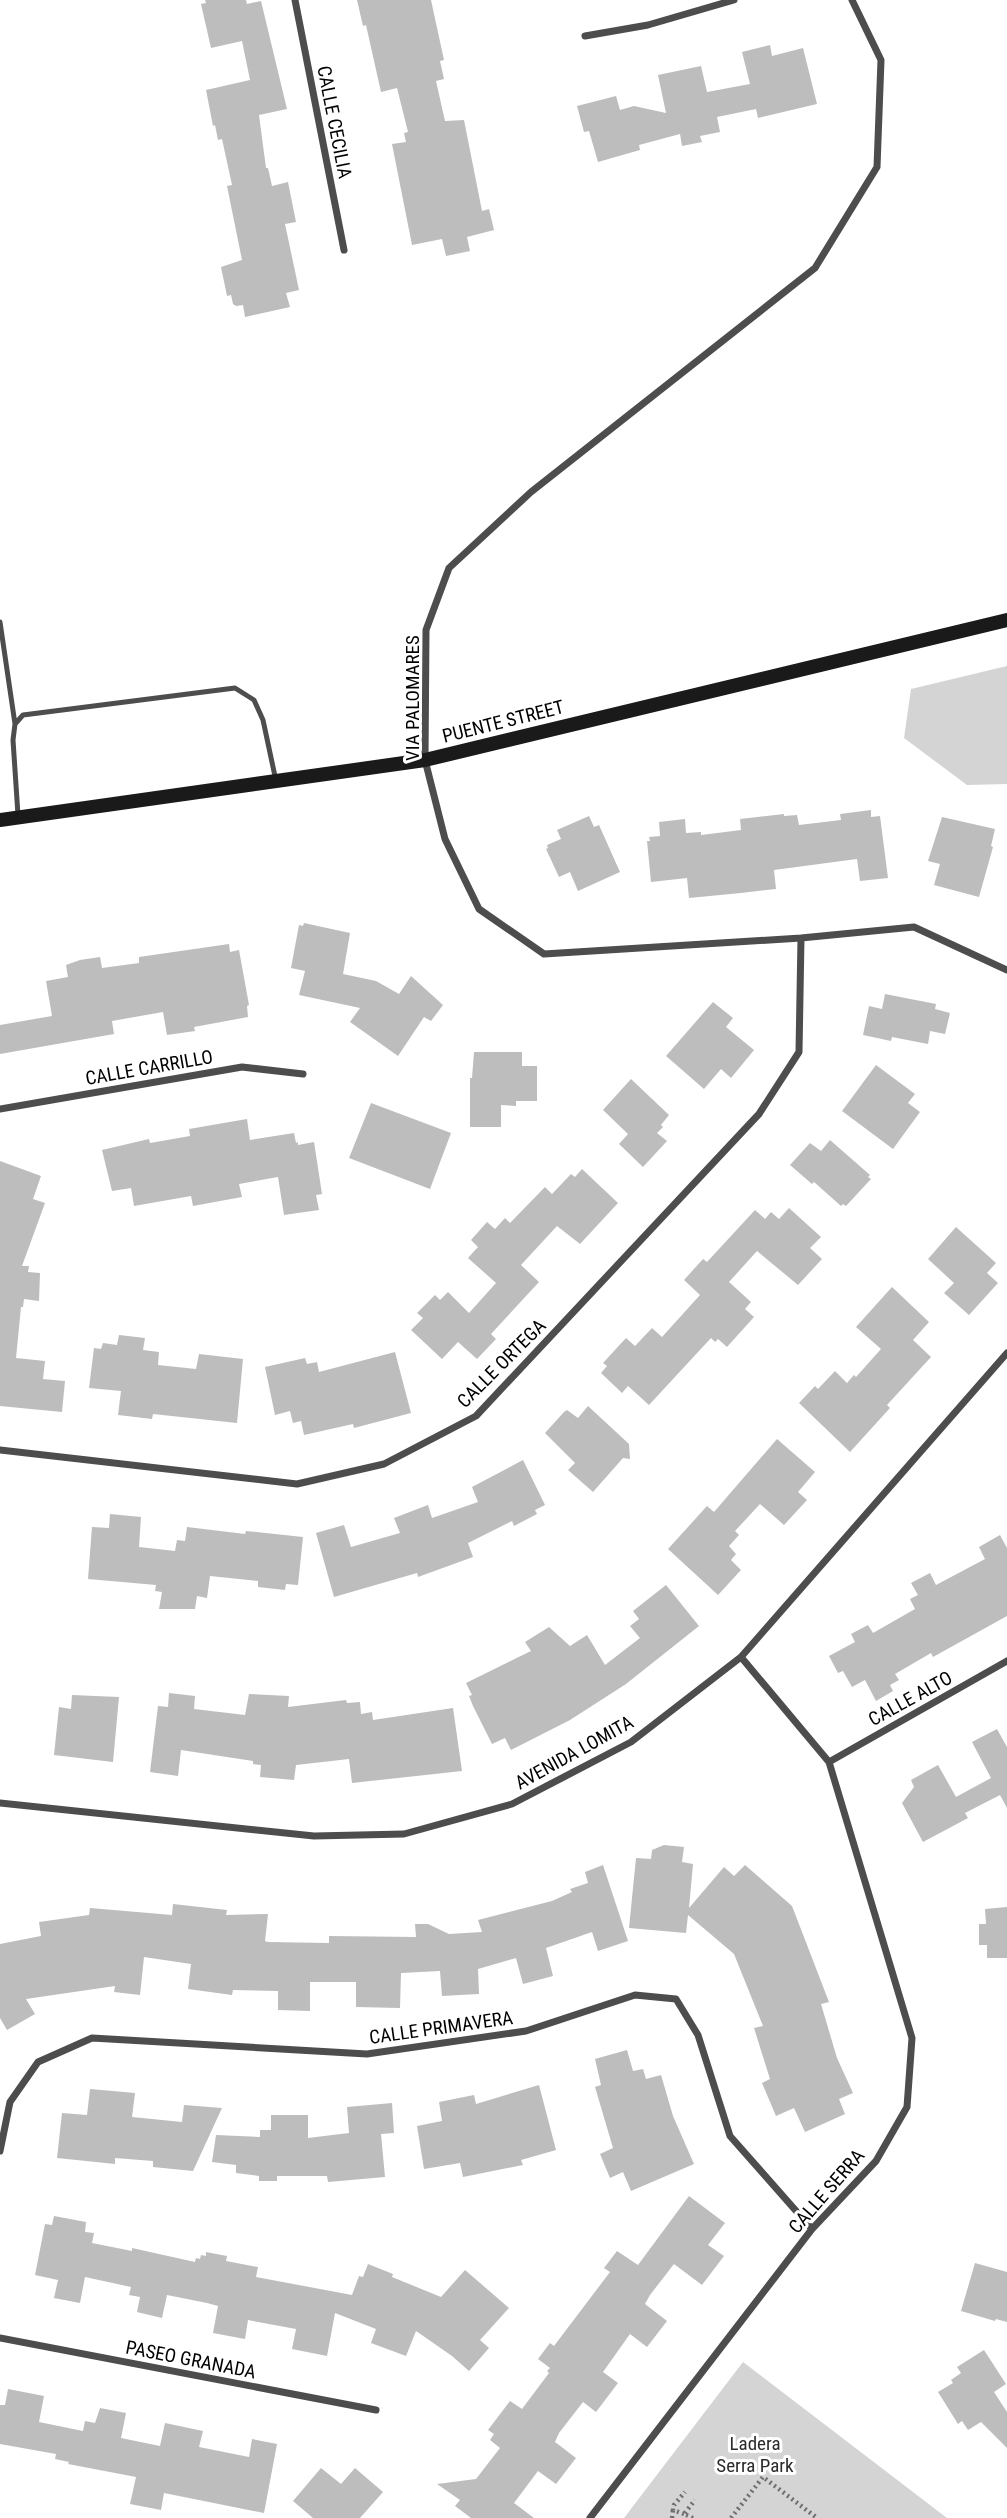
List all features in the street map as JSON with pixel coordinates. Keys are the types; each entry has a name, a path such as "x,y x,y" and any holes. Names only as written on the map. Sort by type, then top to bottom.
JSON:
{"street":[{"name":"CALLE CECILIA","path":"295,0 344,250"},
{"path":"585,36 648,25 734,0"},
{"name":"VIA PALOMARES","path":"852,0 881,60 877,167 816,268 531,492 449,568 426,630 425,760 445,839 479,909 544,954 801,938 914,927 1007,970"},
{"name":"PUENTE STREET","path":"0,820 425,760 1007,620"},
{"name":"CALLE ORTEGA","path":"0,1450 297,1484 384,1464 476,1416 759,1114 799,1052 801,938"},
{"name":"CALLE CARRILLO","path":"0,1109 242,1067 303,1074"},
{"name":"AVENIDA LOMITA","path":"0,1803 314,1836 404,1834 512,1804 631,1742 741,1657 1007,1353"},
{"name":"CALLE SERRA","path":"590,2518 811,2230 876,2161 907,2107 912,2038 829,1762 741,1657"},
{"name":"CALLE ALTO","path":"829,1762 1007,1661"},
{"name":"CALLE PRIMAVERA","path":"0,2151 10,2102 37,2062 92,2038 368,2054 526,2031 635,1995 676,1999 698,2035 730,2136 811,2230"},
{"name":"PASEO GRANADA","path":"0,2338 376,2410"}],"lane":[{"path":"0,622 15,724 13,740 19,818"},
{"path":"15,724 23,715 235,688 254,700 263,720 276,781"}],"path":[{"path":"731,2518 763,2477 817,2518"},
{"path":"671,2518 674,2505 685,2492"},
{"path":"684,2514 695,2500"},
{"path":"673,2510 693,2518"}],"green space":[{"path":"1007,666 1007,784 967,785 904,738 911,689"},
{"name":"Ladera Serra Park","path":"743,2362 947,2518 624,2518"}],"building":[{"path":"205,0 246,0 247,4 261,1 287,109 259,115 266,168 272,186 288,182 296,222 285,224 299,290 286,293 290,307 245,317 243,305 236,306 231,295 227,296 221,267 242,260 227,186 232,185 222,139 218,140 215,125 213,126 206,90 250,80 242,41 211,48 201,4 206,3"},
{"path":"357,0 431,0 444,60 440,61 444,79 436,81 445,121 464,120 482,211 489,209 494,230 467,237 470,251 446,256 442,239 412,245 392,144 406,142 404,133 408,132 397,88 381,92 366,25 363,26"},
{"path":"770,45 772,56 803,48 817,104 758,118 756,109 717,117 720,132 700,136 702,142 682,146 680,134 639,145 640,150 598,162 589,131 584,132 577,106 616,96 620,110 634,106 666,113 658,75 701,66 707,92 750,84 742,52"},
{"path":"871,810 871,817 880,816 888,878 860,881 857,859 774,870 776,889 741,893 689,898 687,878 651,882 647,841 650,841 649,837 660,836 659,822 685,819 686,833 701,832 701,835 741,830 740,819 797,815 799,825 841,820 840,814"},
{"path":"589,816 594,827 599,825 620,872 578,891 570,872 559,877 546,849 547,845 561,839 557,830"},
{"path":"942,817 995,829 993,847 979,897 934,885 940,864 928,861"},
{"path":"304,923 350,933 343,974 376,981 399,994 411,976 443,1005 431,1021 424,1017 398,1056 350,1022 360,1008 299,995 305,971 291,968 299,925 303,926"},
{"path":"229,944 230,952 239,950 249,1005 248,1017 194,1027 195,1031 167,1035 163,1012 112,1021 114,1034 0,1054 0,1025 52,1016 46,981 68,977 66,965 100,957 102,968 139,963 139,957"},
{"path":"885,994 936,1004 935,1009 950,1013 945,1034 930,1031 928,1044 892,1037 891,1041 863,1035 869,1006 882,1009"},
{"path":"713,1002 733,1018 726,1027 754,1050 731,1078 721,1069 704,1089 666,1056"},
{"path":"474,1052 522,1052 522,1066 537,1066 537,1101 516,1101 516,1106 501,1105 501,1127 470,1127 470,1078"},
{"path":"876,1065 915,1094 908,1103 920,1112 893,1149 842,1111"},
{"path":"631,1079 669,1115 657,1133 667,1141 643,1167 619,1144 628,1134 603,1110"},
{"path":"371,1103 451,1133 430,1189 349,1158"},
{"path":"247,1119 250,1140 294,1133 298,1145 314,1142 322,1194 316,1195 319,1210 284,1215 278,1177 239,1184 242,1197 193,1206 191,1196 134,1206 131,1188 112,1191 102,1150 149,1139 150,1143 190,1136 189,1129"},
{"path":"830,1140 870,1175 868,1177 871,1179 846,1206 841,1206 790,1165 810,1143 821,1151"},
{"path":"0,1161 41,1176 33,1199 45,1203 22,1266 29,1266 28,1272 40,1273 39,1301 24,1299 16,1358 45,1361 43,1379 65,1381 62,1412 0,1406"},
{"path":"582,1169 618,1203 580,1244 557,1226 521,1265 539,1282 491,1334 496,1339 477,1359 458,1342 442,1359 411,1330 423,1318 417,1313 435,1295 440,1300 448,1292 469,1313 496,1283 468,1258 478,1247 471,1240 487,1222 495,1229 505,1218 510,1223 545,1187 552,1194 571,1174 575,1177"},
{"path":"789,1208 821,1237 810,1248 822,1259 798,1285 757,1251 729,1282 751,1302 745,1309 754,1317 727,1347 718,1339 715,1342 711,1338 649,1405 628,1386 622,1393 601,1373 607,1366 603,1363 626,1338 635,1346 652,1328 662,1337 700,1295 684,1280 703,1259 707,1262 755,1210 765,1219 771,1212 779,1219"},
{"path":"956,1227 996,1263 987,1273 998,1283 969,1315 944,1293 954,1283 928,1259"},
{"path":"892,1287 929,1322 913,1340 931,1357 887,1405 890,1408 850,1452 799,1403 815,1386 818,1389 835,1371 847,1383 854,1375 856,1377 881,1349 856,1327"},
{"path":"119,1335 145,1338 143,1350 159,1352 158,1365 196,1369 199,1354 243,1359 237,1423 153,1414 152,1419 118,1415 121,1391 89,1388 94,1348 101,1349 103,1343 117,1345"},
{"path":"395,1352 411,1413 354,1428 353,1424 304,1435 301,1421 293,1423 290,1411 275,1415 265,1367 305,1358 307,1364 317,1362 319,1372"},
{"path":"588,1406 629,1444 630,1459 623,1458 593,1492 568,1470 575,1463 545,1433 567,1410 578,1418"},
{"path":"777,1439 815,1472 798,1492 807,1500 784,1525 760,1504 735,1531 739,1535 729,1546 736,1554 731,1560 741,1570 718,1595 668,1549 707,1506 714,1512"},
{"path":"523,1460 545,1505 535,1510 537,1514 514,1526 512,1521 468,1543 473,1557 418,1577 417,1573 334,1597 316,1533 344,1525 351,1547 400,1533 394,1518 428,1505 432,1518 478,1502 472,1487"},
{"path":"110,1514 141,1517 139,1547 175,1551 177,1540 185,1541 187,1527 303,1537 298,1585 286,1584 285,1590 258,1587 258,1581 210,1576 207,1598 197,1596 195,1609 159,1609 162,1592 155,1591 156,1585 88,1579 92,1527 109,1528"},
{"path":"1000,1535 1007,1548 1007,1616 933,1657 931,1653 895,1674 899,1680 890,1685 893,1691 876,1701 865,1680 852,1687 843,1671 838,1673 829,1656 855,1642 851,1634 868,1625 873,1633 915,1609 910,1599 918,1595 911,1583 930,1573 936,1585 985,1559 979,1547"},
{"path":"666,1585 699,1626 626,1684 570,1720 511,1750 505,1738 492,1744 473,1706 469,1696 472,1695 466,1683 531,1651 525,1642 549,1627 570,1646 587,1635 605,1665 640,1638 630,1626 639,1619 633,1611"},
{"path":"169,1693 195,1696 194,1709 245,1715 249,1694 289,1696 288,1707 346,1700 347,1703 360,1702 361,1714 372,1712 373,1720 453,1708 462,1771 352,1783 349,1759 296,1765 294,1780 260,1777 261,1765 253,1764 253,1761 181,1750 178,1776 150,1772 158,1706 168,1707"},
{"path":"72,1695 119,1697 113,1762 54,1755 59,1707 71,1709"},
{"path":"997,1729 1007,1747 1007,1808 1000,1795 965,1813 968,1818 923,1842 902,1803 914,1787 911,1780 938,1765 956,1797 991,1778 972,1742"},
{"path":"664,1845 684,1847 682,1862 693,1864 689,1908 724,1867 734,1876 745,1865 792,1906 829,2002 821,2004 837,2058 853,2093 839,2099 845,2114 805,2132 794,2108 776,2116 762,2083 770,2079 754,2028 763,2026 734,1954 688,1915 686,1933 629,1928 636,1858 651,1859 652,1850"},
{"path":"603,1865 628,1941 598,1951 592,1932 546,1948 553,1976 523,1984 516,1958 478,1969 479,1994 442,1996 440,1971 401,1973 400,2008 356,2007 356,1982 310,1982 310,2011 278,2010 278,1991 233,1990 232,1995 188,1989 191,1964 144,1957 140,1995 114,1992 115,1986 26,1999 35,2014 7,2030 0,2018 0,1944 41,1936 39,1922 89,1915 90,1908 172,1915 173,1904 227,1910 226,1915 268,1914 265,1941 268,1942 329,1943 329,1936 416,1937 415,1924 428,1924 449,1934 482,1932 478,1920 552,1901 572,1892 570,1889 588,1883 585,1872"},
{"path":"1007,1907 1007,1958 987,1958 987,1945 979,1945 979,1924 986,1924 985,1909"},
{"path":"627,2050 633,2071 643,2069 646,2079 661,2075 673,2116 694,2164 631,2191 623,2172 610,2178 600,2154 613,2148 595,2087 601,2085 595,2059"},
{"path":"539,2085 556,2150 521,2160 523,2165 463,2177 460,2163 424,2169 417,2126 442,2121 439,2102 474,2095 476,2104"},
{"path":"90,2089 135,2093 132,2117 182,2122 184,2105 222,2108 193,2171 153,2167 153,2161 115,2158 115,2164 57,2158 62,2113 87,2115"},
{"path":"392,2103 394,2133 381,2134 385,2177 328,2182 327,2176 277,2176 277,2181 259,2181 259,2176 236,2173 236,2165 212,2162 216,2135 260,2137 260,2130 271,2130 271,2115 308,2115 308,2138 349,2133 347,2107"},
{"path":"689,2196 725,2223 708,2245 724,2256 702,2285 674,2264 650,2295 645,2304 667,2321 647,2347 630,2334 603,2372 618,2383 596,2412 583,2402 559,2433 555,2442 576,2458 556,2484 538,2471 514,2503 534,2518 471,2518 455,2506 460,2500 437,2484 476,2479 500,2448 490,2440 494,2434 488,2430 510,2401 522,2409 549,2373 547,2371 550,2368 538,2359 550,2343 554,2346 610,2272 604,2268 617,2251 638,2265"},
{"path":"54,2216 86,2222 85,2232 94,2233 92,2243 132,2251 132,2248 195,2262 201,2255 206,2256 206,2252 227,2256 226,2261 258,2267 256,2277 352,2295 359,2276 363,2277 368,2264 441,2297 465,2270 509,2308 480,2340 489,2348 469,2371 416,2331 406,2356 371,2343 376,2329 335,2313 327,2356 292,2349 296,2329 248,2320 245,2339 213,2333 218,2306 207,2303 167,2295 162,2318 137,2312 140,2297 129,2295 131,2287 85,2277 80,2303 54,2298 58,2280 35,2275 45,2224 52,2225"},
{"path":"975,2263 1007,2272 1007,2322 961,2311"},
{"path":"984,2350 1006,2384 994,2392 1007,2412 1007,2448 981,2422 968,2430 962,2421 958,2424 938,2392 953,2383 951,2380 961,2373 957,2367"},
{"path":"8,2389 44,2396 39,2422 83,2431 85,2421 95,2423 100,2408 126,2413 121,2438 160,2446 165,2423 203,2431 199,2447 249,2457 252,2439 277,2444 264,2513 164,2493 161,2510 130,2504 136,2477 68,2464 69,2462 55,2459 56,2454 0,2444 0,2405 5,2405"},
{"path":"321,2468 341,2484 355,2468 383,2492 360,2518 313,2518 293,2501"}]}
